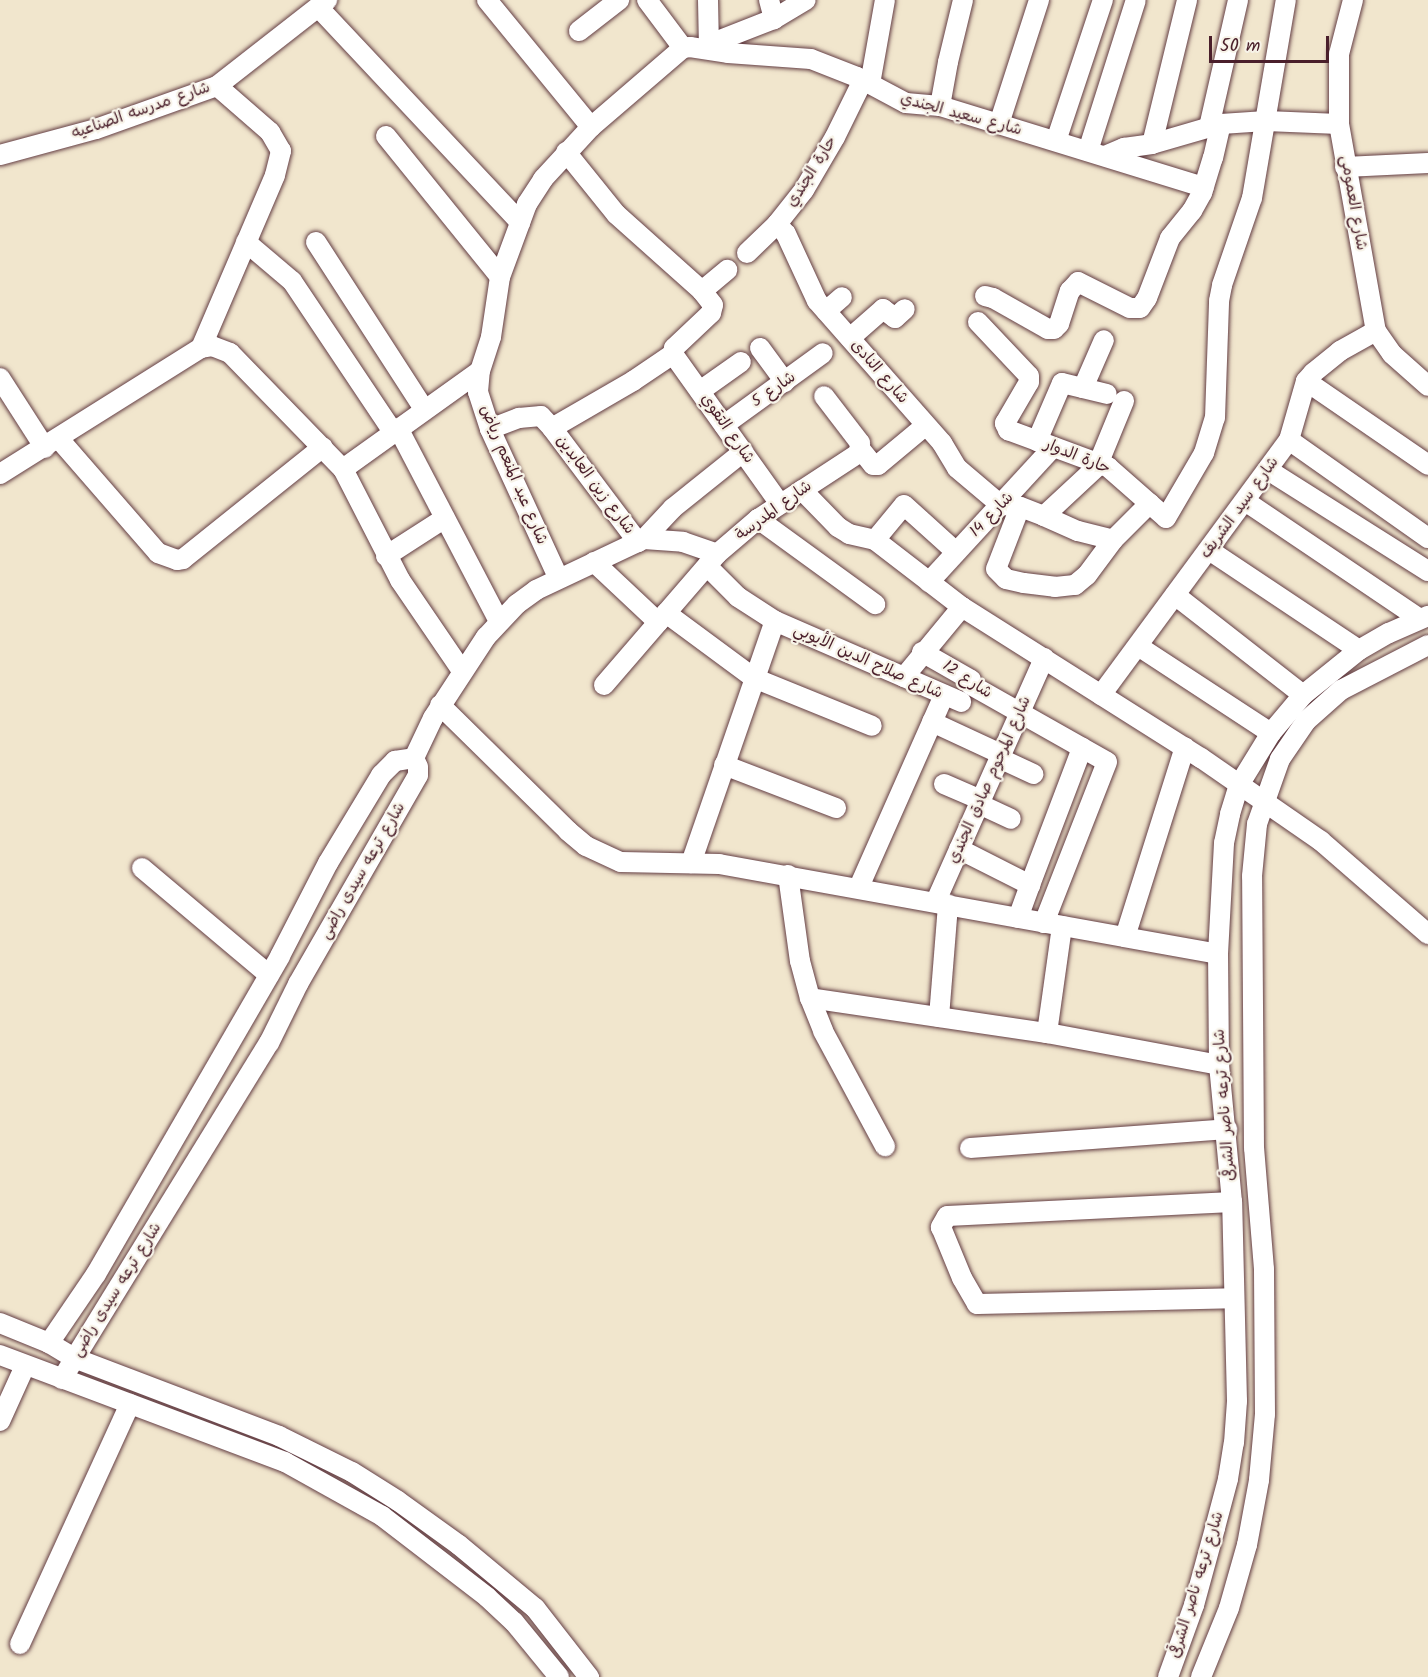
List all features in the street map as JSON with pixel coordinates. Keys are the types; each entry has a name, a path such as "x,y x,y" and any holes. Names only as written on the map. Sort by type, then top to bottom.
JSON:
{"street":[{"path":"487,0 591,127"},
{"path":"579,31 619,0"},
{"path":"647,0 684,48"},
{"path":"708,0 710,49"},
{"name":"حارة الجندي","path":"747,253 777,224 804,190 867,82 885,0"},
{"path":"940,106 963,0"},
{"path":"999,124 1039,0"},
{"path":"1056,141 1103,0"},
{"path":"1136,0 1096,153 1152,144 1215,125 1263,121 1339,124"},
{"path":"1152,144 1187,0"},
{"path":"985,296 993,298 1048,329 1054,329 1059,324 1070,291 1078,282 1130,308 1140,308 1147,298 1170,238 1192,211 1204,187 1238,0"},
{"path":"1263,121 1286,0"},
{"name":"شارع العمومى","path":"1353,0 1339,54 1339,124 1376,331 1392,354 1428,386"},
{"path":"710,49 720,40 771,9 800,2"},
{"path":"323,4 520,222"},
{"name":"شارع مدرسه الصناعيه","path":"0,155 96,129 217,86 323,4"},
{"name":"شارع عبد المنعم رياض","path":"558,577 490,429 478,392 480,371 491,337 500,277 520,222 543,179 591,127 684,48"},
{"name":"شارع سعيد الجندي","path":"684,48 811,59 867,82 906,103 940,106 1204,187"},
{"path":"201,348 275,176 281,151 270,132 217,86"},
{"name":"حارة الدوار","path":"978,322 1029,376 1029,382 1005,423 1008,430 1100,463 1114,471 1166,518 1204,453 1215,418 1219,301 1222,285 1247,220 1263,121"},
{"path":"386,136 500,277"},
{"path":"490,429 529,416 541,416 552,428 613,394 673,354 674,348 712,311 713,305 702,291 615,214 566,152"},
{"path":"1346,167 1428,163"},
{"name":"شارع النادى","path":"777,224 790,243 811,294 942,442 957,468 1002,506"},
{"path":"246,242 291,281 396,430 499,621"},
{"path":"316,242 424,409"},
{"path":"702,291 727,270"},
{"path":"826,311 842,297"},
{"path":"850,338 884,308 895,318 906,309"},
{"name":"شارع سيد الشريف","path":"1101,695 1289,440 1306,381 1322,363 1376,331"},
{"path":"1044,516 1100,463 1115,397 1083,388 1104,340"},
{"path":"2,470 52,443 201,348 212,346 230,353 343,469 400,580 462,671"},
{"path":"760,348 785,382"},
{"name":"شارع 5","path":"724,425 824,353"},
{"name":"شارع التقوي","path":"673,354 780,504"},
{"path":"700,391 741,362"},
{"path":"343,469 480,371"},
{"path":"0,378 52,443 158,553 177,560 183,559 323,447"},
{"path":"1306,381 1428,465"},
{"name":"شارع 14","path":"929,582 1002,506 1045,444 1062,383 1083,388"},
{"path":"824,396 860,443 861,450 873,465 878,465 926,425"},
{"name":"شارع زين العابدين","path":"552,428 641,540"},
{"path":"1289,440 1428,538"},
{"name":"شارع المدرسة","path":"604,685 712,560 758,519 857,455 861,450"},
{"name":"شارع ترعه سيدى راضى","path":"62,1379 268,1043 298,984 418,775 418,766 414,758 440,705 462,671 499,621 536,590 558,577 641,540 673,508 743,453"},
{"path":"1268,470 1428,571"},
{"path":"802,490 838,527 858,537 875,540 962,607 1185,747 1321,841 1428,934"},
{"path":"1245,501 1424,618"},
{"path":"1113,540 1078,531 1020,507 997,565 997,573 1006,579 1041,586 1075,585 1087,575 1113,540 1150,503"},
{"path":"875,540 904,505 956,552"},
{"path":"386,556 445,518"},
{"path":"758,519 875,604"},
{"path":"641,540 683,542 712,560"},
{"path":"1209,550 1359,650"},
{"name":"شارع صلاح الدين الأيوبي","path":"712,560 738,597 775,621 953,699 932,722"},
{"path":"594,562 662,617 753,678 872,726"},
{"path":"1175,595 1303,695"},
{"path":"904,677 922,652 962,607"},
{"name":"شارع ترعه ناصر الشرقى","path":"1168,1677 1194,1605 1228,1479 1237,1401 1232,1202 1227,1129 1219,1065 1218,954 1224,843 1239,785 1271,733 1303,695 1359,650 1424,618"},
{"path":"691,862 753,678 775,621"},
{"name":"شارع ترعه ناصر الشرقى","path":"1201,1677 1229,1608 1247,1545 1259,1480 1265,1414 1264,1269 1254,1148 1252,876 1257,824 1263,801 1280,759 1306,721 1341,690 1428,645"},
{"path":"1138,646 1271,733"},
{"name":"شارع 12","path":"922,652 971,680 971,685 1107,762 1053,924"},
{"name":"شارع المرحوم صادق الجندي","path":"939,1017 942,903 959,849 1044,658"},
{"path":"440,705 547,812 586,846 621,862 719,864 859,887 1218,954"},
{"path":"859,887 932,722 1033,774"},
{"path":"1125,937 1185,747"},
{"path":"1018,918 1082,748"},
{"path":"49,1343 96,1274 269,975 328,863 381,775 395,760 414,758"},
{"path":"724,765 836,808"},
{"path":"944,784 1011,819"},
{"path":"959,849 1030,885"},
{"path":"142,868 269,975"},
{"path":"788,875 800,961 810,998 823,1031 885,1146"},
{"path":"1047,1033 1053,924"},
{"path":"810,998 1047,1033 1219,1065"},
{"path":"970,1148 1227,1129"},
{"path":"1232,1202 947,1216 941,1227 962,1278 978,1304 1234,1298"},
{"path":"0,1323 49,1343 74,1358 279,1436 352,1472 398,1501 459,1545 535,1608 589,1677"},
{"path":"0,1355 285,1462 382,1516 487,1597 514,1622 559,1677"},
{"path":"0,1421 25,1366"},
{"path":"20,1644 129,1404"}]}
